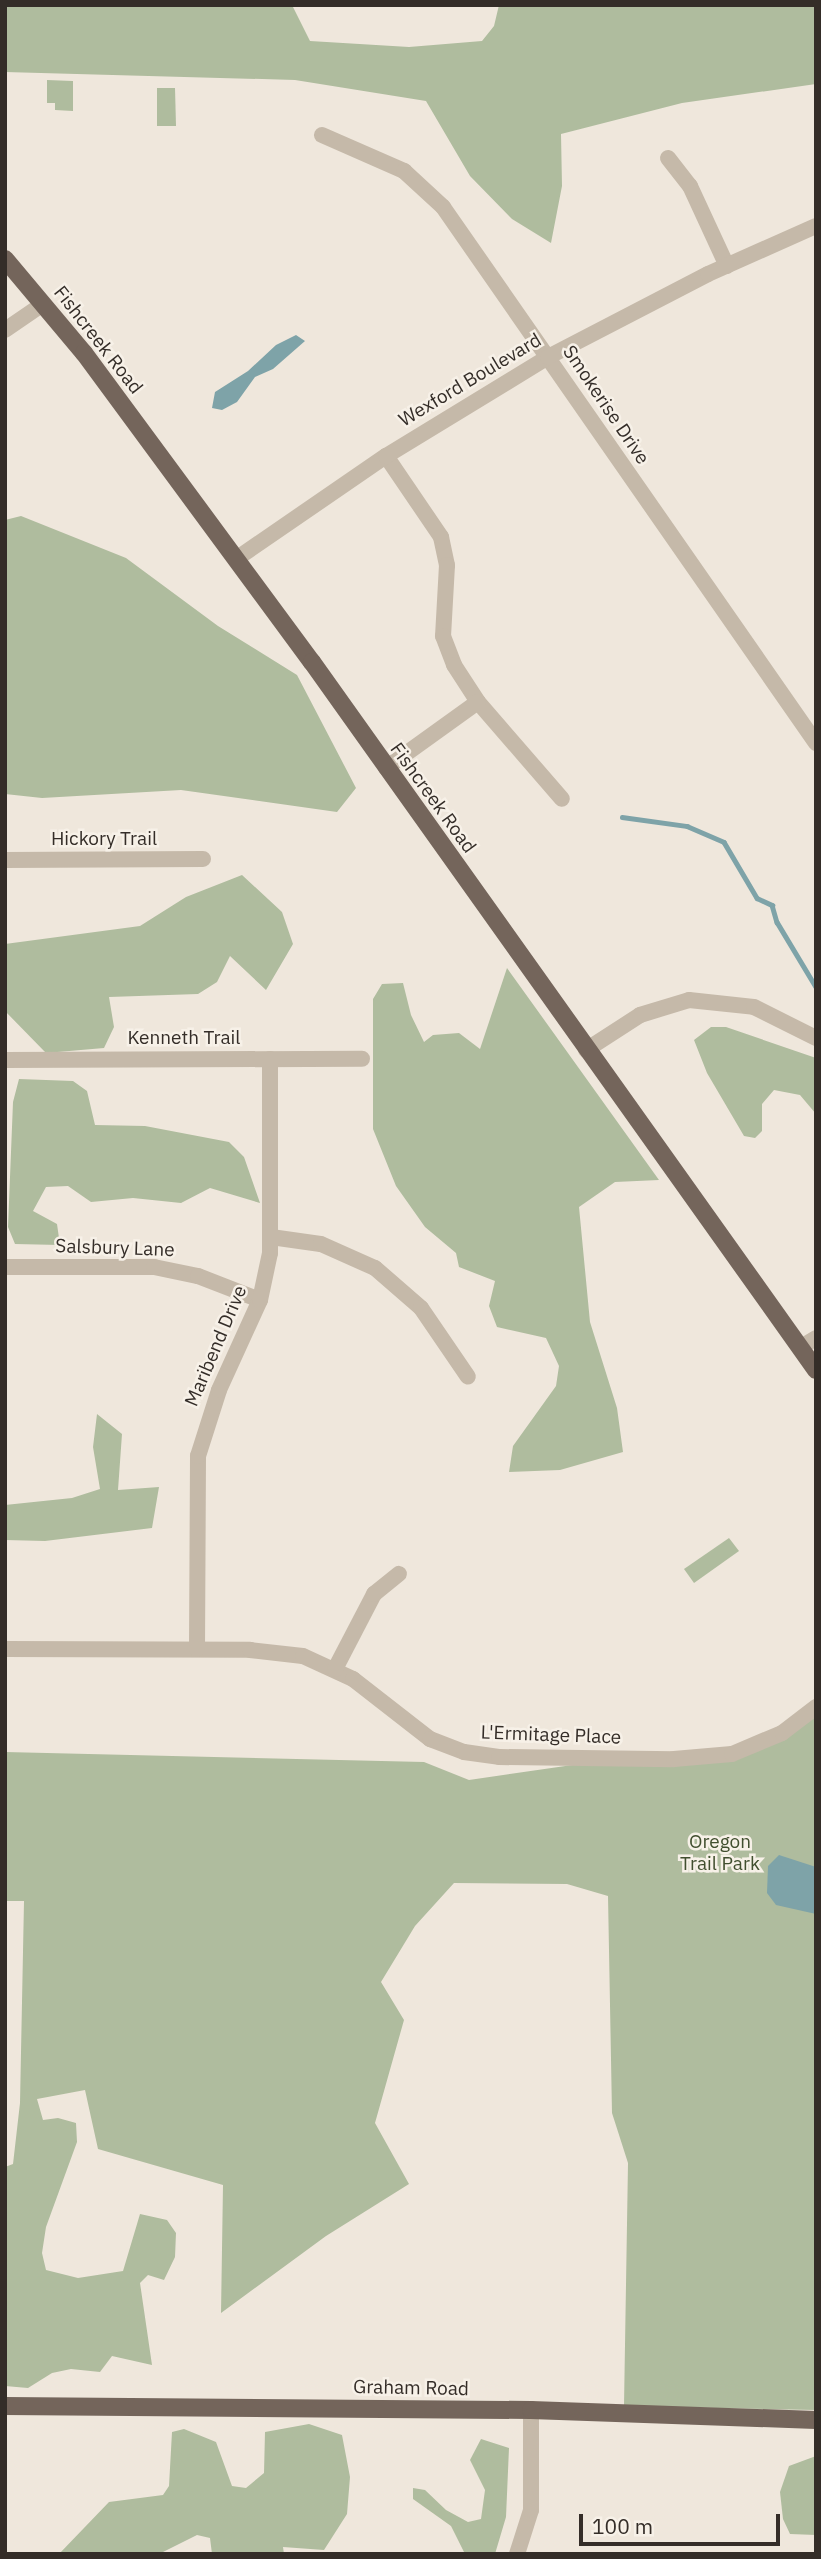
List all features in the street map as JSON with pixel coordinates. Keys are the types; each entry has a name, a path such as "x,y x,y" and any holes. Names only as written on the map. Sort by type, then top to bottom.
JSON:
{"main road":[{"name":"Fishcreek Road","path":"5,259 43,304 236,559 586,1049 808,1343 816,1370"},
{"name":"Graham Road","path":"5,2406 531,2410 816,2420"}],"street":[{"name":"Smokerise Drive","path":"322,135 404,172 426,188 548,357 816,743"},
{"path":"668,158 690,186 727,266"},
{"name":"Wexford Boulevard","path":"236,559 386,456 548,357 727,266 816,226"},
{"path":"5,330 43,304"},
{"path":"386,456 419,501 439,558 443,636 454,665 478,702 562,799"},
{"path":"386,768 478,702"},
{"name":"Hickory Trail","path":"5,860 203,859"},
{"path":"586,1049 640,1015 698,1000 754,1007 816,1038"},
{"name":"Maribend Drive","path":"197,1649 198,1456 219,1390 260,1300 271,1237 270,1059"},
{"name":"Kenneth Trail","path":"5,1060 362,1059"},
{"path":"271,1237 321,1244 375,1268 421,1308 468,1377"},
{"name":"Salsbury Lane","path":"5,1267 154,1267 198,1276 260,1300"},
{"path":"335,1669 374,1594 399,1574"},
{"name":"L'Ermitage Place","path":"5,1649 197,1649 279,1652 335,1669 430,1739 464,1752 499,1757 674,1759 732,1754 782,1732 816,1707"},
{"path":"517,2554 531,2510 531,2410"}],"green space":[{"path":"5,5 292,5 310,41 409,47 482,41 494,26 499,5 816,5 816,84 682,103 561,134 562,186 551,243 512,219 470,176 426,101 295,80 5,72"},
{"path":"47,80 73,81 73,111 55,110 55,103 47,103"},
{"path":"157,88 175,88 176,126 157,126"},
{"path":"21,516 126,558 218,626 297,675 356,788 337,812 181,790 42,798 5,794 5,520"},
{"path":"242,875 282,912 293,944 266,990 230,956 217,982 198,994 109,997 114,1027 104,1048 46,1053 5,1011 5,944 140,926 186,897"},
{"path":"507,968 659,1180 615,1182 579,1207 590,1322 617,1408 623,1452 560,1470 509,1472 513,1446 556,1386 559,1366 546,1338 497,1327 489,1306 495,1281 459,1267 456,1253 425,1227 396,1186 373,1129 373,999 382,984 403,983 411,1015 424,1042 433,1035 459,1033 480,1049"},
{"path":"711,1027 726,1027 816,1058 816,1114 800,1095 774,1090 762,1104 762,1131 755,1138 744,1136 707,1073 694,1040"},
{"path":"19,1079 73,1081 87,1091 95,1125 145,1126 229,1142 244,1157 260,1203 210,1188 181,1203 133,1198 91,1202 68,1186 46,1187 33,1211 57,1224 60,1245 15,1244 8,1227 13,1102"},
{"path":"97,1414 122,1434 118,1490 159,1487 152,1528 45,1541 5,1540 5,1505 72,1498 100,1489 93,1447"},
{"path":"729,1538 739,1551 694,1583 684,1569"},
{"name":"Oregon Trail Park","path":"816,1707 816,2410 624,2406 628,2163 612,2113 608,1896 567,1884 454,1883 415,1926 381,1982 404,2020 375,2123 409,2184 326,2236 221,2313 223,2185 98,2149 85,2090 37,2099 43,2120 58,2118 76,2123 77,2142 46,2227 42,2253 46,2270 78,2278 123,2271 140,2214 167,2220 176,2233 175,2257 164,2280 148,2275 140,2283 152,2365 112,2356 100,2372 71,2369 52,2373 28,2388 5,2386 5,2167 13,2164 20,2103 24,1901 5,1901 5,1752 424,1762 469,1780 621,1758 732,1754"},
{"path":"309,2424 342,2435 350,2477 347,2514 324,2550 283,2547 284,2554 212,2554 210,2538 197,2535 159,2554 59,2554 109,2502 163,2495 169,2486 172,2432 184,2429 216,2442 232,2486 246,2488 264,2473 265,2432"},
{"path":"481,2439 509,2448 506,2517 495,2554 465,2554 451,2526 413,2499 413,2488 425,2490 446,2510 468,2522 481,2519 485,2490 470,2460"},
{"path":"816,2456 816,2535 790,2534 783,2519 780,2492 789,2466"}],"water":[{"path":"296,335 305,341 273,369 255,377 237,402 222,410 212,408 215,392 248,371 276,345"},
{"path":"779,1855 816,1867 816,1914 776,1905 767,1893 768,1866"}],"waterway":[{"path":"622,817 687,826 724,842 757,898 772,905 777,922 816,987"}]}
